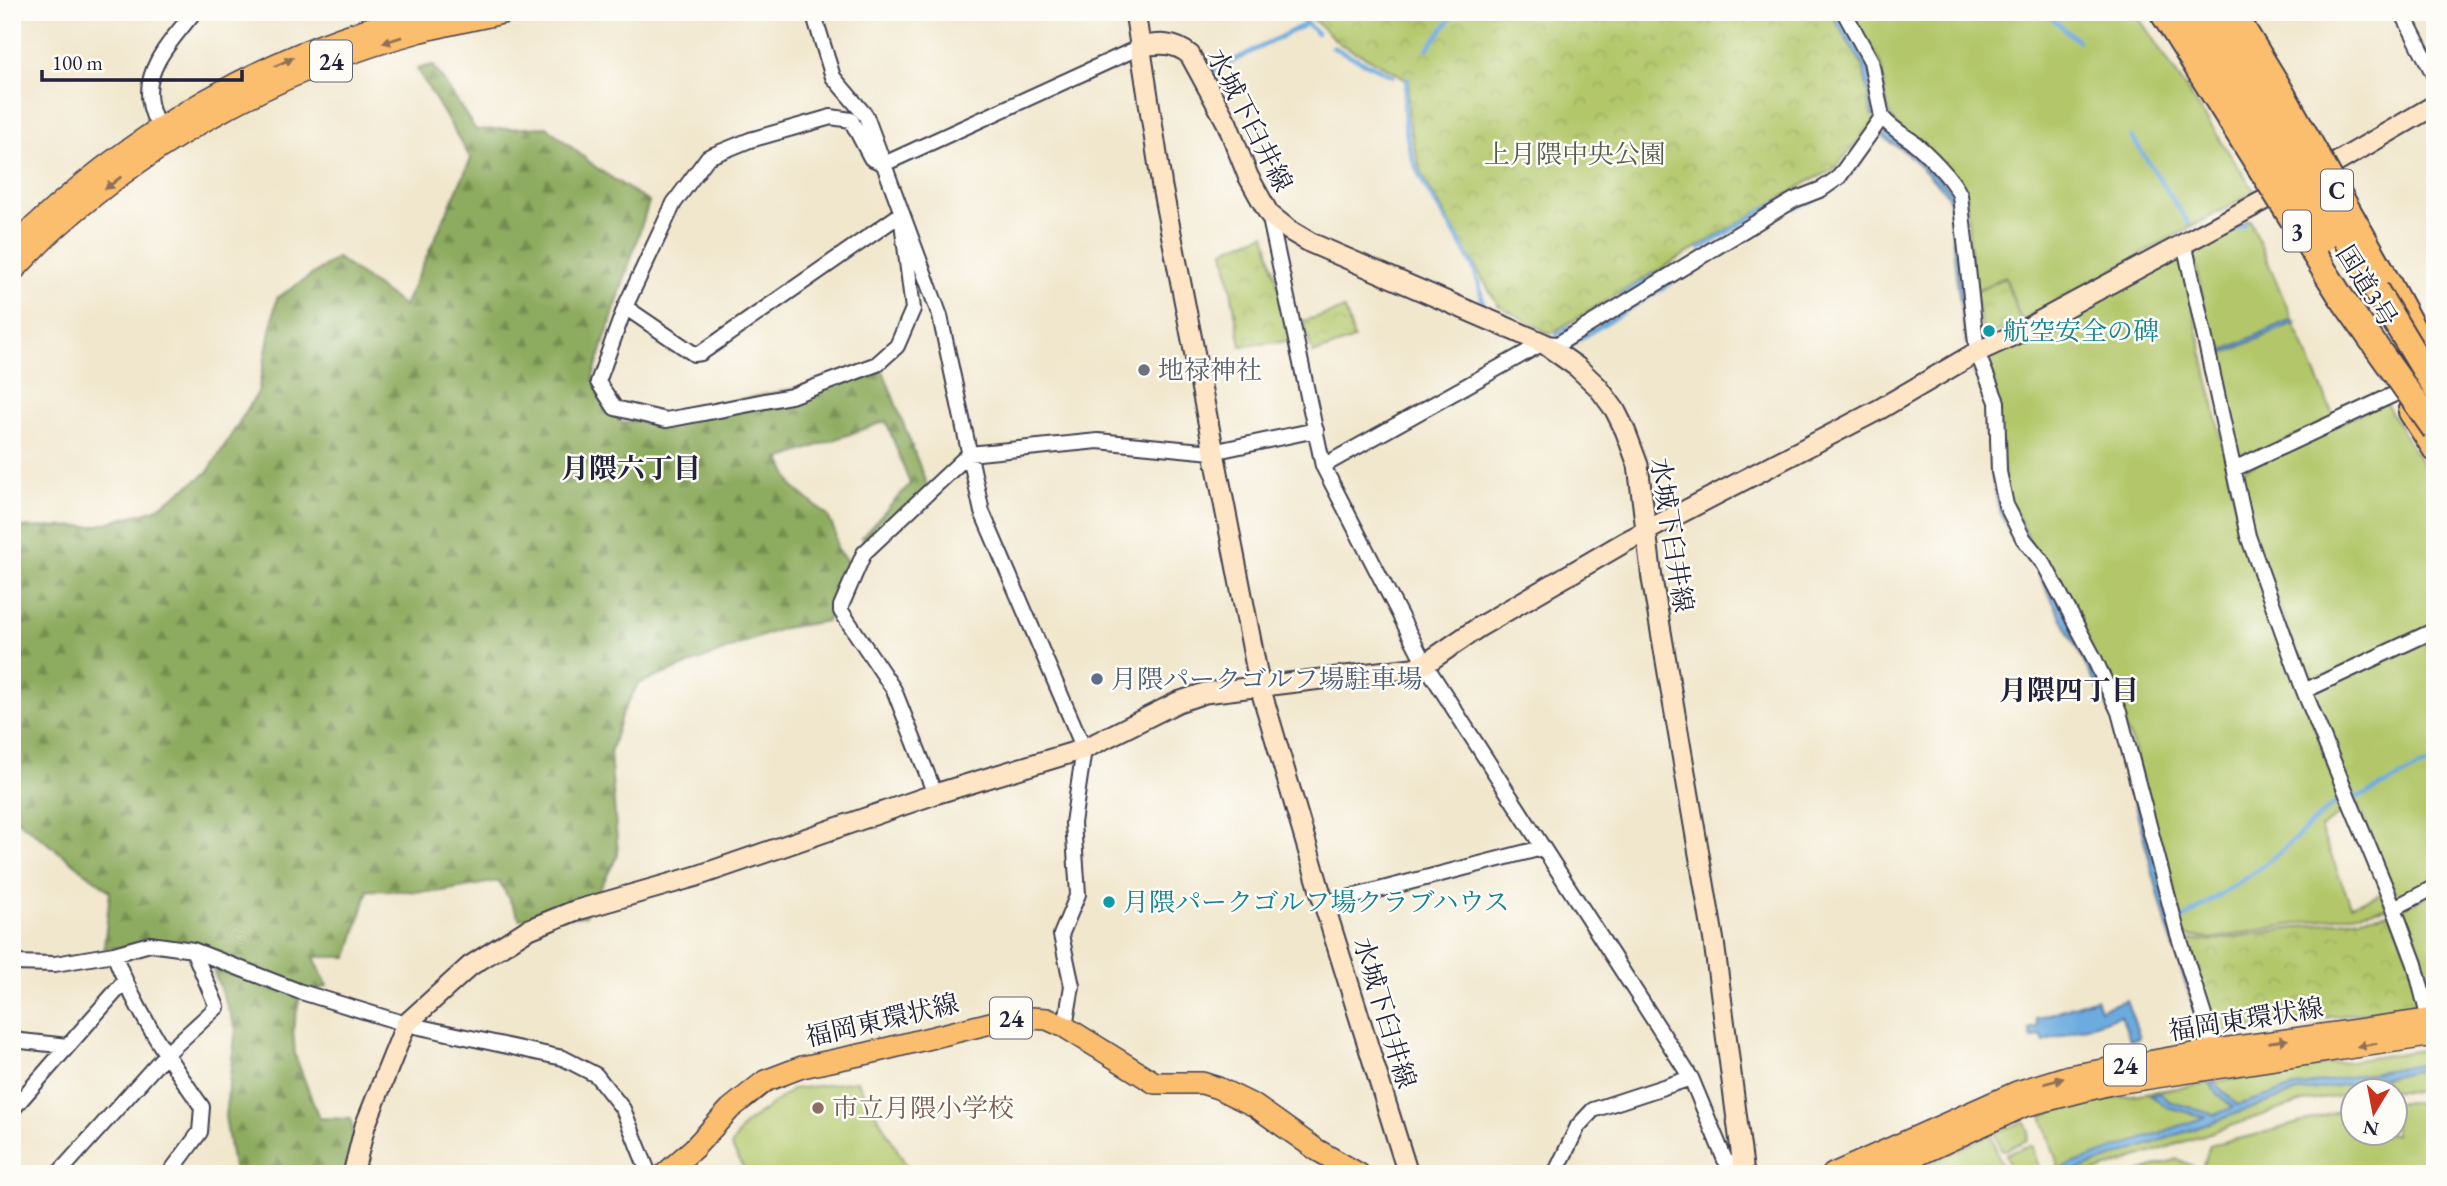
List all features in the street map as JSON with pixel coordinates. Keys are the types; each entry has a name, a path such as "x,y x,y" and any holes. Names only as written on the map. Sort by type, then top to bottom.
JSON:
{"highway":[{"name":"国道3号","path":"2160,12 2435,449"},
{"name":"C","path":"2160,12 2341,297 2435,430"},
{"path":"2187,12 2435,422"},
{"path":"2208,12 2435,388"},
{"name":"国道3号","path":"2234,12 2435,370"},
{"name":"C","path":"2234,12 2389,282 2435,370"}],"main road":[{"name":"24","path":"12,248 50,209 105,165 159,129 234,85 302,54 432,12"},
{"name":"24","path":"12,272 57,227 150,154 240,100 306,70 376,45 419,31 506,12"},
{"name":"水城下臼井線","path":"1135,12 1162,187 1260,687 1408,1174"},
{"name":"水城下臼井線","path":"1140,47 1159,43 1181,47 1190,55 1227,123 1248,176 1269,214 1311,243 1543,343 1577,367 1598,387 1615,410 1638,465 1652,579 1717,966 1744,1173"},
{"path":"353,1174 365,1126 406,1024 470,966 527,930 574,911 697,876 935,794 1084,749 1178,702 1205,693 1412,668 1425,664 1479,627 1625,542 1647,533 1760,470 1880,409 1977,352 2025,329 2273,194 2325,170 2435,105"},
{"name":"福岡東環状線","path":"665,1174 694,1148 730,1109 765,1081 802,1067 1015,1017 1047,1019 1065,1027 1155,1083 1202,1083 1237,1096 1317,1150 1359,1174"},
{"name":"24","path":"1877,1174 2011,1112 2073,1092 2433,1025"},
{"name":"福岡東環状線","path":"1833,1174 2030,1087 2095,1071 2216,1050 2433,1025"}],"street":[{"path":"159,129 150,103 149,83 156,63 194,12"},
{"path":"813,12 833,77 866,116 940,316 982,512 1084,749 1073,823 1078,894 1061,936 1072,986 1065,1027"},
{"path":"1844,12 1871,61 1882,117 1931,159 1960,195 1977,352 1997,402 1999,472 2006,505 2023,538 2050,576 2094,657 2119,712 2178,931 2216,1050"},
{"path":"2402,12 2435,77"},
{"path":"901,214 913,309 897,346 877,365 791,396 666,420 615,408 598,382 625,307 674,203 708,157 750,140 831,117 850,120 871,158 884,164 1140,47"},
{"path":"1324,466 1543,343 1558,344 1794,200 1822,189 1839,177 1882,117"},
{"path":"625,307 694,354 701,353 901,214"},
{"path":"1269,214 1324,466 1425,664 1691,1078 1725,1160 1744,1173"},
{"path":"2181,244 2187,256 2248,536 2304,691 2394,908 2415,964 2433,1025"},
{"path":"2234,469 2399,393"},
{"path":"935,794 894,690 841,611 864,554 969,454 1098,441 1213,452 1316,430"},
{"path":"2304,691 2435,630"},
{"path":"1324,904 1542,848"},
{"path":"2394,908 2435,887"},
{"path":"12,963 55,964 114,954 150,944 193,950 298,991 406,1024 563,1058 596,1075 623,1109 649,1174"},
{"path":"58,1174 165,1055 217,1007 193,950"},
{"path":"114,954 124,982 165,1055 202,1107 200,1132 169,1174"},
{"path":"12,1110 124,982"},
{"path":"12,1040 68,1046"},
{"path":"1555,1174 1578,1126 1593,1110 1691,1078"},
{"path":"12,1173 19,1174"}],"green space":[{"name":"上月隈中央公園","path":"1305,12 1840,12 1869,62 1879,117 1833,170 1550,334 1498,305 1424,179 1410,132 1409,83 1397,73 1340,44"},
{"path":"1851,12 2135,12 2255,192 2021,320 2005,276 1973,293 1966,193 1894,122 1886,102 1879,60"},
{"path":"433,65 476,130 547,127 598,169 649,202 593,377 603,403 622,423 883,371 928,488 867,547 862,537 910,484 886,421 780,459 793,487 828,516 835,532 837,550 850,564 846,591 827,621 783,628 638,684 621,716 610,753 618,855 585,916 520,919 499,881 436,892 368,890 348,957 314,957 327,986 300,997 293,1028 295,1055 319,1118 351,1119 360,1174 234,1174 225,1116 236,1029 204,947 104,948 110,891 12,816 12,528 95,526 154,510 208,472 258,392 277,298 337,258 404,306 471,159 417,69"},
{"path":"2250,220 2334,417 2243,461 2237,457 2193,253 2194,248"},
{"path":"1265,234 1292,341 1241,346 1224,250"},
{"path":"2176,255 2182,259 2243,539 2346,811 2320,828 2351,905 2381,894 2388,908 2210,939 2182,935 2131,740 2009,504 1984,359"},
{"path":"2005,277 2020,320 1985,338 1974,293"},
{"path":"1345,309 1354,339 1313,354 1303,321"},
{"path":"2385,402 2435,486 2435,626 2311,683 2307,681 2252,533 2240,476 2244,469"},
{"path":"2423,640 2435,667 2435,882 2398,900 2312,698 2313,692"},
{"path":"2435,893 2433,1003 2422,960 2403,915 2403,907"},
{"path":"2391,913 2411,962 2419,1005 2215,1033 2185,945 2191,940 2210,941"},
{"path":"2435,1048 2435,1092 2408,1091 2408,1078 2338,1078 2338,1096 2277,1110 2089,1174 2061,1174 2042,1116 2065,1107"},
{"name":"市立月隈小学校","path":"857,1081 909,1170 905,1174 747,1174 731,1146 744,1125 793,1089"},
{"path":"2408,1102 2435,1103 2435,1174 2206,1174 2203,1165 2210,1145 2338,1112 2338,1148 2408,1148"},
{"path":"2025,1121 2029,1133 2027,1140 2005,1150 2001,1149 1995,1133"},
{"path":"1991,1134 2004,1174 1907,1174"},
{"path":"2032,1146 2041,1174 2011,1174 2006,1154"},
{"path":"2177,1159 2193,1166 2196,1174 2133,1174"}],"water":[{"path":"1830,12 1838,12 1869,65 1877,117 1872,116 1863,66"},
{"path":"1887,131 1911,148 1951,191 1956,204 1959,275 1971,341 1966,343 1947,194 1907,153 1883,137"},
{"path":"2289,320 2296,322 2215,358 2214,355"},
{"path":"1981,370 1991,392 1996,473 2116,714 2204,1030 2201,1030 2167,927 2112,716 2036,569 2015,543 1999,509 1991,473 1987,393 1974,373"},
{"path":"2096,998 2100,1009 2126,1000 2140,1037 2130,1040 2121,1015 2044,1042 2041,1035 2032,1039 2029,1030 2038,1027 2036,1019"},
{"path":"2435,1061 2435,1067 2383,1078 2344,1078"},
{"path":"2338,1079 2338,1086 2297,1092 2067,1174 2063,1167 2205,1117 2167,1107 2150,1095 2161,1093 2169,1101 2215,1115 2233,1107 2216,1093 2210,1084 2215,1083 2237,1105 2296,1087"}],"waterway":[{"path":"1294,12 1317,33"},
{"path":"1427,49 1456,12"},
{"path":"2045,12 2078,41"},
{"path":"1213,71 1306,24"},
{"path":"1332,47 1393,76"},
{"path":"1408,78 1404,105 1406,133 1413,161 1425,186 1469,258 1483,306"},
{"path":"1794,208 1824,194 1844,180 1878,135"},
{"path":"2132,137 2189,224"},
{"path":"1700,249 1777,202"},
{"path":"2196,250 2245,225"},
{"path":"1621,296 1664,271"},
{"path":"1573,343 1677,279"},
{"path":"1557,335 1571,327"},
{"path":"2178,922 2252,874 2331,806 2341,800 2364,795 2435,760"}],"place":[{"name":"航空安全の碑","path":"1989,331"},
{"name":"地禄神社","path":"1144,370"},
{"name":"月隈パークゴルフ場駐車場","path":"1097,679"},
{"name":"月隈パークゴルフ場クラブハウス","path":"1109,902"},
{"name":"市立月隈小学校","path":"818,1108"}],"district":[{"name":"月隈六丁目","path":"631,468"},
{"name":"月隈四丁目","path":"2069,690"}]}
